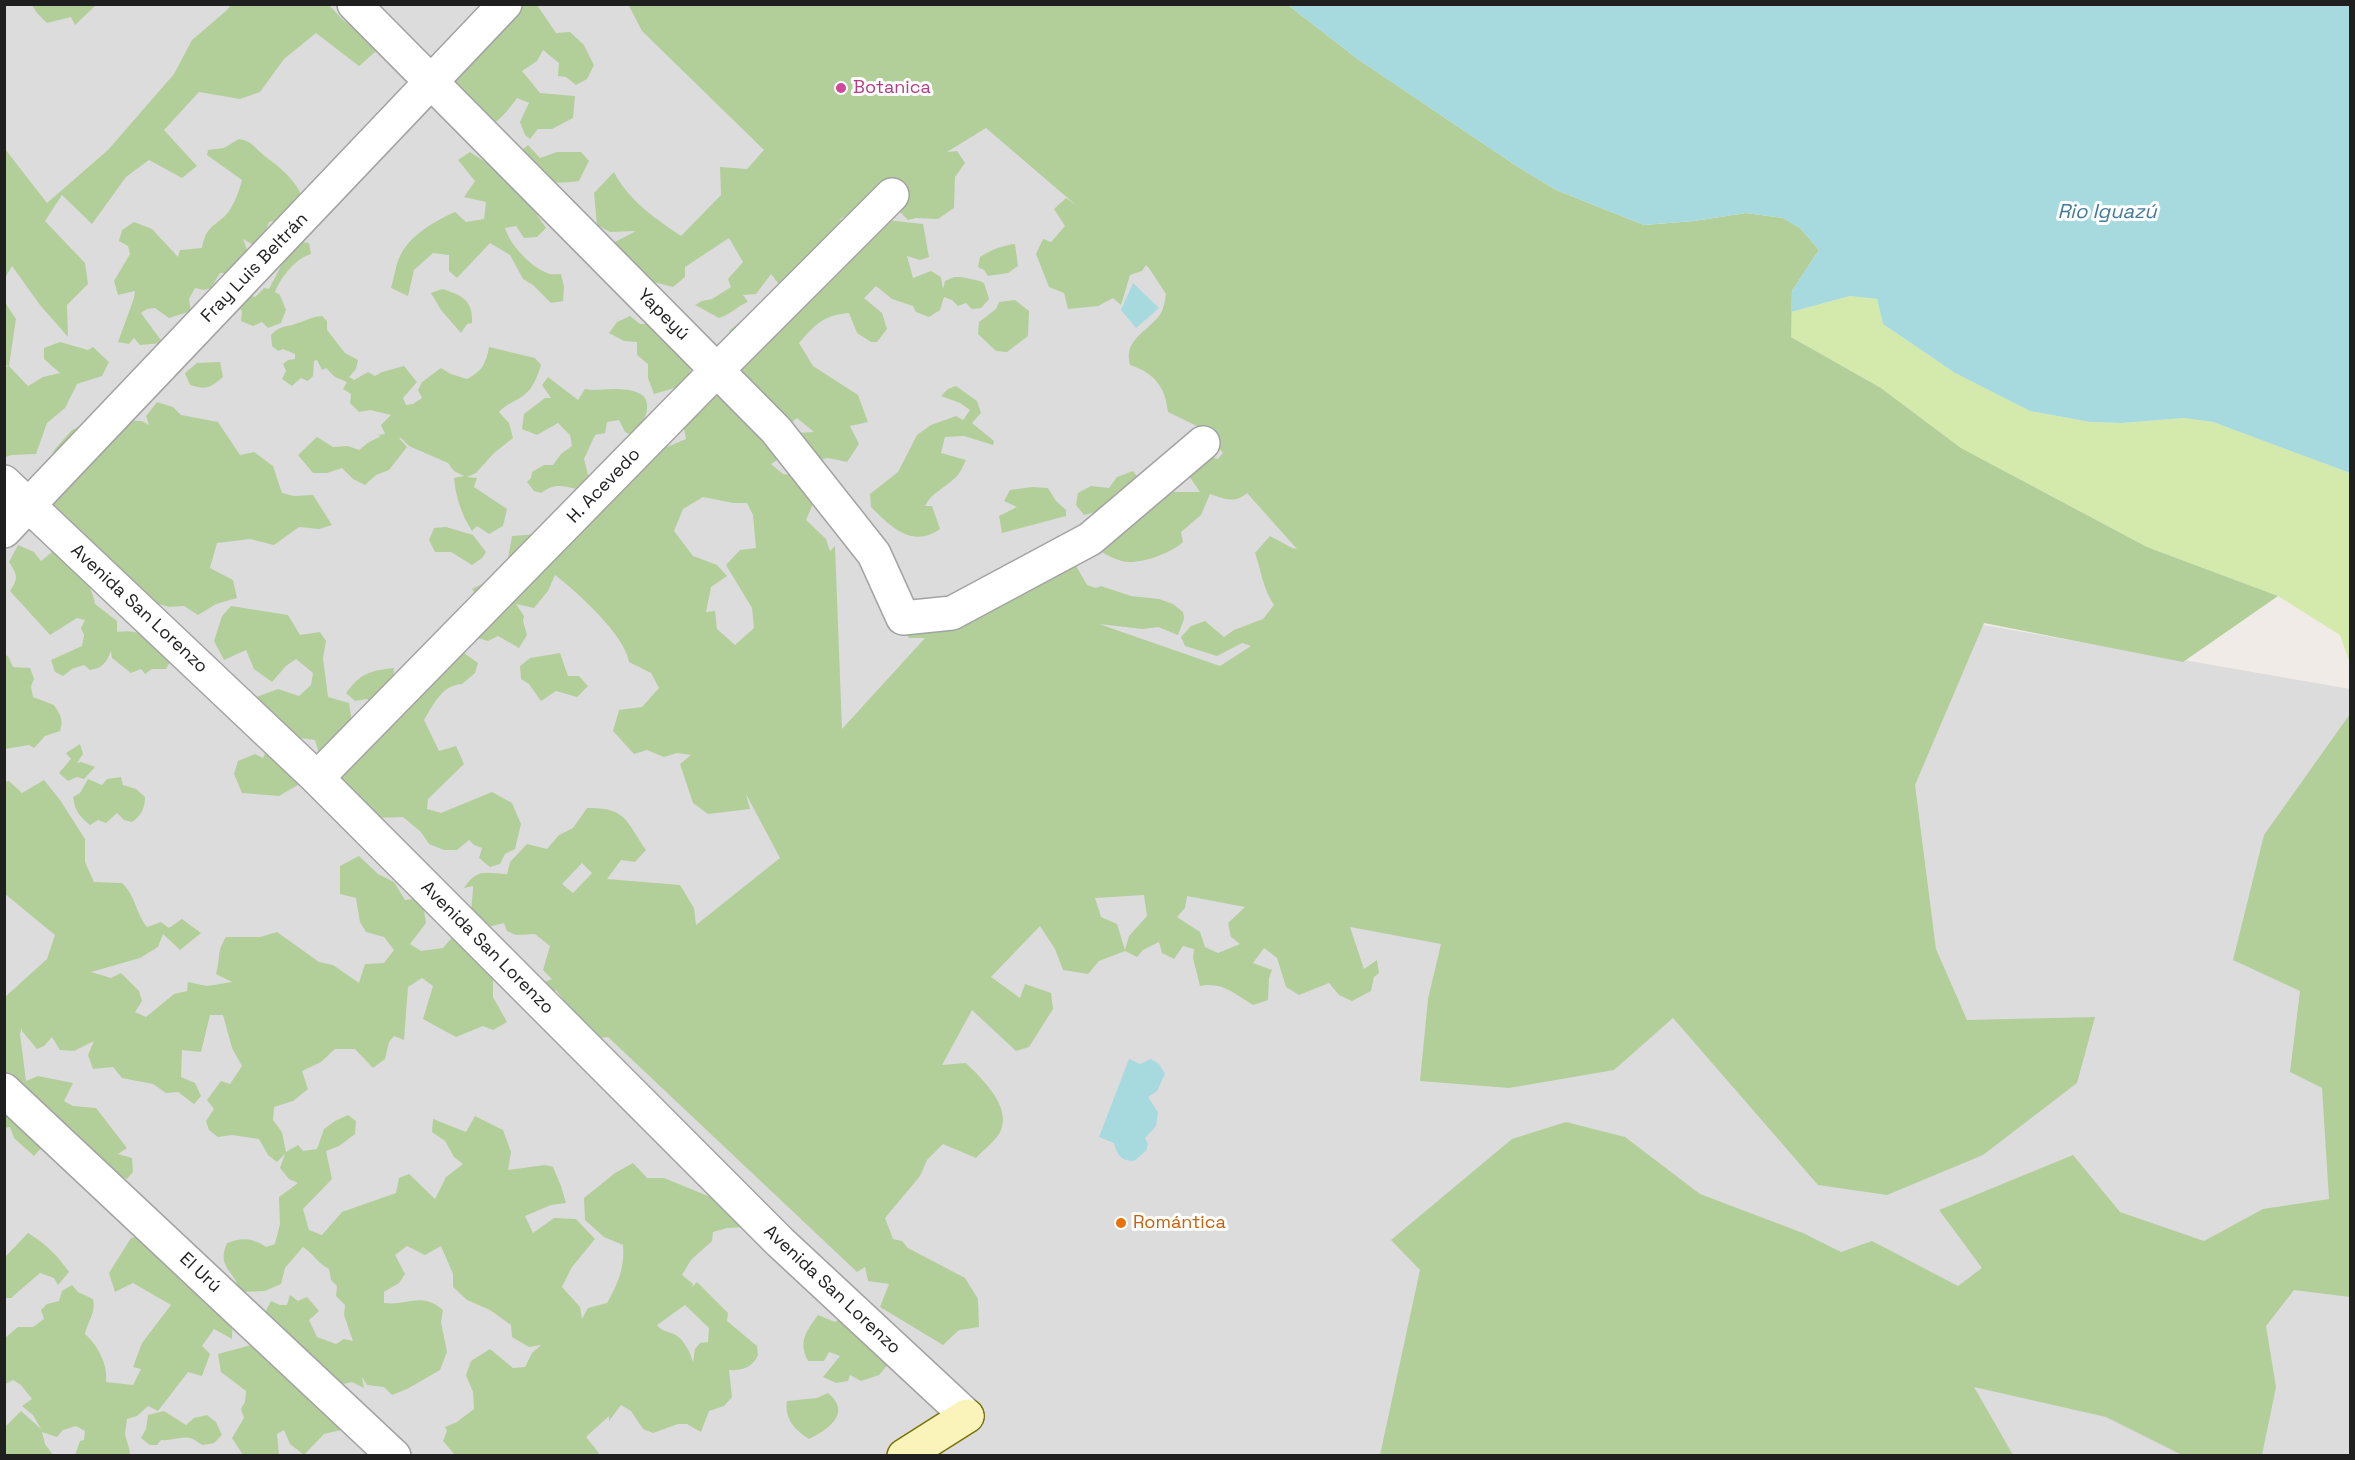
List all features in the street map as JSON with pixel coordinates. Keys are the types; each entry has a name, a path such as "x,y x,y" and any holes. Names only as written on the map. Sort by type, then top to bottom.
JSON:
{"main road":[{"path":"904,1455 967,1416"}],"street":[{"name":"Yapeyú","path":"354,4 776,430 874,554 903,618 952,613 1090,539 1203,443"},
{"name":"Fray Luis Beltrán","path":"4,531 505,4"},
{"name":"H. Acevedo","path":"317,777 892,195"},
{"name":"Avenida San Lorenzo","path":"4,482 317,777 780,1242 967,1416"},
{"name":"El Urú","path":"4,1090 394,1455"}],"shaded area":[{"path":"5,5 1129,5 1794,592 2350,689 2350,1455 5,1456"}],"green space":[{"path":"628,4 1288,5 1359,60 1556,190 1644,225 1694,221 1746,213 1783,218 1800,228 1819,250 1792,291 1791,337 1881,388 1961,448 2147,547 2278,596 2183,662 1984,623 1915,785 1936,949 1967,1020 2095,1017 2077,1083 1983,1155 1887,1195 1818,1185 1673,1018 1614,1070 1509,1088 1420,1081 1428,999 1441,944 1350,927 1364,969 1377,960 1379,973 1374,977 1371,991 1352,1001 1339,995 1329,983 1299,995 1286,987 1277,958 1264,948 1253,963 1272,970 1269,978 1268,1000 1253,1005 1222,987 1200,986 1193,958 1194,949 1183,946 1174,959 1162,953 1159,942 1143,950 1137,957 1125,951 1099,961 1088,974 1063,970 1055,949 1040,926 991,977 1020,998 1025,984 1051,993 1053,1009 1029,1047 1016,1051 972,1010 942,1065 966,1063 986,1084 1002,1111 1001,1130 994,1141 976,1158 943,1144 927,1160 920,1176 885,1218 893,1239 902,1241 908,1248 965,1278 978,1299 979,1327 959,1330 943,1345 880,1307 889,1284 868,1281 865,1267 857,1272 608,1037 599,1038 577,1017 556,990 549,996 542,983 552,979 543,970 550,946 535,934 516,935 507,931 504,923 484,928 473,913 473,886 464,888 473,877 482,873 507,874 510,862 527,844 547,849 559,835 573,828 587,808 600,808 618,813 629,824 646,850 635,862 621,860 607,879 680,885 694,908 696,925 780,858 746,794 750,809 708,814 693,803 680,764 691,755 677,753 664,757 647,750 634,754 613,731 619,710 642,707 659,688 651,673 629,662 619,639 599,615 555,575 548,591 534,608 516,604 524,616 527,635 519,648 498,636 488,641 474,637 481,603 472,589 484,583 500,584 506,570 512,536 538,534 646,448 667,447 686,439 682,419 726,343 730,330 740,322 752,325 781,287 771,274 756,294 743,295 748,302 719,318 695,305 712,299 731,287 728,279 743,262 729,238 685,267 685,277 673,287 642,279 621,291 615,242 636,231 610,232 597,225 594,193 614,172 635,200 681,236 721,195 720,167 747,169 764,150 642,31","holes":["986,128 1077,206 1066,198 1054,209 1065,226 1051,242 1043,239 1036,254 1049,287 1064,293 1068,309 1098,306 1113,298 1121,305 1130,275 1142,271 1146,265 1166,294 1161,313 1138,336 1130,348 1130,365 1146,372 1157,382 1164,395 1168,412 1203,429 1223,453 1218,459 1200,453 1187,473 1200,492 1164,492 1096,549 1115,559 1128,562 1154,558 1183,542 1181,532 1201,515 1210,494 1225,499 1238,499 1247,493 1297,549 1270,536 1255,553 1265,586 1274,605 1263,619 1234,630 1224,637 1205,621 1191,626 1181,637 1185,646 1217,656 1242,643 1251,646 1220,666 1099,624 1143,629 1158,627 1178,635 1184,619 1183,612 1173,604 1159,599 1131,596 1101,586 1096,588 1087,585 1075,564 948,596 927,606 904,629 909,638 925,638 842,729 835,546 830,551 826,539 806,520 815,499 807,476 783,474 771,464 782,457 785,428 797,418 814,432 796,433 814,461 828,458 847,462 859,444 850,426 868,422 858,395 813,366 799,343 820,322 832,316 849,313 857,333 871,342 877,342 887,329 882,313 864,298 876,286 892,299 913,306 916,312 929,317 940,310 944,297 952,300 958,306 966,303 972,309 981,308 989,299 984,283 980,281 954,277 945,281 943,289 941,277 931,271 913,278 907,256 920,260 929,257 923,224 858,217 839,220 898,183 897,209 908,220 938,219 954,208 955,177 965,163 957,151 947,152","703,497 733,503 747,503 753,515 756,548 740,550 726,565 752,608 754,628 735,645 717,629 715,611 706,612 711,587 727,576 717,565 693,556 674,531 683,509","582,863 592,873 573,893 562,884","1144,895 1147,916 1129,936 1125,950 1117,924 1101,917 1095,898","1187,896 1245,907 1228,923 1231,937 1240,944 1218,953 1205,947 1200,932 1177,917 1185,908"]},
{"path":"32,5 96,5 75,25 71,17 47,23"},
{"path":"231,5 329,5 343,20 381,47 359,66 316,33 284,59 260,92 240,99 199,92 164,130 197,166 182,178 149,160 126,177 92,224 62,195 45,221 85,263 88,284 67,305 68,337 40,305 12,266 5,278 5,149 47,203 108,150 174,74 192,40"},
{"path":"496,5 537,5 556,33 570,32 584,45 594,65 587,79 576,85 566,77 558,76 559,63 543,50 537,61 522,71 540,93 575,96 573,118 552,129 538,129 530,139 525,135 520,122 529,103 517,98 500,119 477,133 459,134 448,117 452,78"},
{"path":"239,139 251,143 284,172 299,190 304,205 286,218 269,222 264,238 257,247 243,239 249,255 232,273 220,273 211,288 204,290 195,288 189,299 191,311 169,318 155,308 141,313 163,343 140,345 134,338 129,344 118,342 135,291 118,295 114,281 130,254 128,246 119,241 122,230 134,222 152,229 178,257 180,250 202,248 208,232 231,207 242,180 207,155 208,150 224,148"},
{"path":"528,145 540,158 557,152 581,152 589,161 579,181 549,182 537,176 516,155"},
{"path":"470,152 513,180 546,228 537,237 524,238 516,226 505,228 516,248 528,260 548,274 561,274 564,287 563,301 551,303 533,285 523,279 510,255 490,243 457,278 449,271 449,255 433,253 414,270 408,296 391,288 397,263 404,248 424,229 455,212 466,222 484,219 486,202 464,197 475,181 458,160"},
{"path":"301,242 309,243 311,254 305,256 290,269 275,292 280,295 286,310 281,323 268,328 262,322 253,326 241,321 242,310 234,308 248,295 255,297 264,288 269,289 282,264 277,261"},
{"path":"1015,244 1018,266 1008,273 988,276 978,267 980,257 984,254"},
{"path":"442,289 461,296 471,309 472,323 467,324 461,333 441,310 431,293"},
{"path":"1850,296 1877,299 1883,324 1955,373 2030,411 2090,422 2122,423 2184,418 2213,422 2350,473 2350,664 2340,635 2278,596 2147,547 1961,448 1881,388 1791,337 1791,312"},
{"path":"1015,300 1029,311 1028,336 1007,352 996,351 978,334 979,322 996,309 999,302"},
{"path":"4,301 16,319 9,366 28,386 43,377 60,373 44,359 44,348 60,342 88,350 93,347 109,362 102,376 77,384 65,408 47,423 36,454 5,457 4,368 8,366 5,365"},
{"path":"322,316 327,321 327,330 345,353 358,360 356,369 349,377 354,380 368,372 375,376 404,366 417,382 403,398 406,405 413,404 422,398 418,390 422,382 441,368 467,379 472,376 480,370 489,347 535,358 541,365 531,388 499,412 509,423 513,438 494,453 476,473 467,477 477,478 474,487 507,509 503,526 489,534 477,526 472,531 462,512 455,485 454,478 464,476 454,471 448,463 409,446 401,438 399,438 407,447 389,470 376,475 365,485 353,479 342,468 327,473 313,473 298,455 317,437 333,447 348,446 359,450 381,436 377,435 385,434 381,425 391,415 370,410 359,412 350,403 351,394 343,389 347,382 335,377 326,368 322,370 317,360 314,361 313,376 308,381 301,378 292,386 282,379 286,371 283,364 295,359 295,354 283,349 278,351 272,346 271,335 281,328"},
{"path":"630,316 640,324 653,324 691,367 682,384 654,394 648,378 648,364 637,355 637,342 624,341 609,333 617,322"},
{"path":"220,362 223,377 219,381 204,388 190,385 185,373 197,363"},
{"path":"548,377 578,400 585,389 613,389 637,392 647,402 645,417 636,437 625,432 619,420 607,422 605,433 595,435 584,459 591,487 586,492 558,486 541,493 534,491 527,482 532,472 544,465 553,465 561,454 572,446 570,435 558,423 537,435 522,429 524,414 545,398 551,398 542,385"},
{"path":"956,386 977,401 981,413 972,423 994,441 993,445 964,436 945,437 941,453 966,460 957,476 934,494 925,506 932,506 940,529 930,535 920,537 902,533 871,507 870,494 898,472 917,435 931,425 956,416 963,420 970,410 960,403 941,396 948,389"},
{"path":"157,402 173,407 181,415 218,422 240,455 254,452 273,466 282,493 294,496 313,495 332,525 319,529 299,527 274,545 250,539 217,543 210,568 233,580 237,598 216,604 198,615 184,606 169,607 149,601 74,548 39,480 55,449 72,430 93,420 142,421 149,425 146,416"},
{"path":"1133,471 1139,479 1117,492 1099,511 1084,515 1076,505 1078,493 1091,486 1109,488 1117,477"},
{"path":"1032,487 1048,488 1056,501 1066,510 1066,516 1002,533 999,516 1017,507 1004,501 1010,490"},
{"path":"446,527 473,535 486,552 482,558 472,565 451,552 435,552 429,540 434,528"},
{"path":"18,545 34,552 41,561 52,552 67,560 85,580 95,604 117,621 117,632 135,632 153,642 171,660 166,669 152,669 145,674 141,669 131,673 112,658 111,651 106,662 98,668 90,670 84,665 72,669 63,676 55,672 51,660 82,646 84,635 81,628 85,620 77,618 50,635 10,591 16,576 9,562"},
{"path":"231,606 288,615 300,635 320,632 326,641 323,658 328,697 349,703 353,728 377,706 367,699 355,701 346,693 356,681 366,674 394,668 393,688 453,645 478,663 475,673 462,684 449,688 439,696 424,720 439,751 456,746 464,764 428,799 427,809 441,813 492,792 512,803 521,824 515,849 505,854 500,864 490,867 479,858 482,848 469,840 457,850 444,850 429,844 421,832 403,817 372,818 322,763 315,740 270,734 275,713 256,708 242,721 217,708 215,699 248,700 278,689 299,696 311,685 313,673 296,659 286,666 272,682 254,669 246,650 224,660 214,641 222,616"},
{"path":"560,653 568,676 579,676 588,686 577,697 556,691 541,701 529,684 521,679 520,666 530,658"},
{"path":"5,655 8,656 13,667 30,668 34,679 31,686 33,697 54,705 61,717 60,731 45,736 34,748 29,745 5,749"},
{"path":"2350,714 2350,1297 2294,1290 2266,1326 2276,1387 2262,1455 2182,1455 2106,1417 1974,1387 2013,1455 1380,1455 1420,1270 1391,1240 1512,1139 1566,1122 1625,1137 1700,1194 1803,1233 1841,1252 1872,1241 1958,1286 1982,1268 1939,1210 2073,1155 2120,1212 2204,1241 2263,1209 2329,1199 2322,1088 2290,1072 2300,991 2233,960 2264,835"},
{"path":"80,744 83,754 77,763 81,762 95,767 84,779 77,777 68,781 59,773 71,759 66,753"},
{"path":"266,751 300,771 298,785 279,796 242,793 234,774 238,761 255,754 263,758"},
{"path":"121,777 123,785 136,789 145,797 140,814 132,822 124,820 117,813 106,823 98,820 90,825 78,813 73,797 80,793 88,779 102,785 107,779"},
{"path":"44,780 85,839 85,862 94,882 122,883 131,894 147,927 161,922 169,928 182,919 201,933 180,950 163,934 158,947 140,958 91,972 111,978 121,973 139,991 142,1001 135,1012 146,1017 174,994 187,991 188,982 207,986 232,982 216,974 220,951 226,937 260,937 277,932 319,962 333,965 359,983 365,964 384,963 394,950 384,937 366,932 360,922 356,898 340,894 340,866 359,856 378,874 394,882 405,900 422,898 426,923 410,944 421,951 443,948 454,935 493,976 493,997 507,1022 493,1030 483,1026 456,1037 423,1019 433,986 422,978 408,987 404,1040 394,1036 389,1042 385,1059 373,1068 355,1049 335,1049 321,1062 302,1071 308,1089 293,1101 274,1107 273,1120 282,1132 286,1152 298,1145 303,1151 317,1149 324,1129 335,1121 348,1115 356,1121 355,1134 339,1146 326,1151 332,1179 303,1209 309,1230 322,1235 342,1212 396,1193 399,1178 409,1174 435,1199 446,1177 463,1164 454,1157 445,1141 432,1132 433,1119 466,1132 475,1116 503,1130 511,1152 508,1170 545,1165 553,1167 566,1203 551,1205 525,1216 533,1233 554,1218 576,1219 595,1239 572,1267 562,1287 580,1307 582,1319 588,1308 607,1303 620,1275 623,1261 623,1245 604,1237 585,1220 584,1198 615,1173 633,1163 647,1178 664,1178 713,1198 747,1227 727,1228 713,1232 712,1241 691,1260 682,1275 693,1284 692,1287 697,1282 728,1313 727,1321 757,1346 758,1355 753,1363 746,1367 729,1370 732,1397 724,1406 709,1411 701,1432 687,1424 678,1424 653,1433 643,1429 631,1411 621,1405 609,1421 609,1416 586,1437 599,1453 597,1455 455,1455 443,1441 447,1431 445,1427 457,1422 474,1409 473,1392 466,1375 471,1361 490,1349 513,1368 525,1367 532,1353 541,1345 529,1347 512,1337 511,1325 490,1310 467,1300 453,1287 453,1274 441,1246 425,1255 407,1246 395,1255 405,1274 399,1283 384,1292 384,1303 421,1300 435,1304 443,1310 441,1322 447,1352 440,1370 392,1395 384,1387 367,1385 362,1377 364,1388 352,1382 335,1386 343,1419 341,1430 324,1434 304,1455 290,1444 284,1430 277,1434 279,1455 243,1455 232,1438 244,1418 241,1409 245,1402 246,1391 221,1372 218,1354 270,1340 260,1322 271,1301 287,1305 290,1295 298,1301 307,1297 319,1311 309,1320 317,1337 336,1344 344,1339 353,1341 344,1315 345,1305 336,1296 337,1286 331,1280 329,1269 303,1247 285,1268 281,1284 265,1291 240,1292 238,1284 225,1264 224,1252 227,1243 243,1239 252,1240 266,1247 275,1244 280,1224 279,1197 298,1183 289,1179 280,1168 285,1154 277,1162 268,1155 259,1139 232,1135 218,1137 209,1130 206,1121 214,1109 207,1100 221,1081 230,1084 242,1066 232,1048 223,1015 210,1015 201,1052 182,1050 181,1077 195,1083 201,1096 194,1104 178,1092 166,1093 153,1084 122,1078 113,1067 93,1069 88,1055 94,1041 74,1051 60,1050 52,1037 44,1046 37,1049 22,1031 22,1027 20,1034 26,1081 38,1076 73,1083 64,1101 73,1106 96,1108 127,1148 118,1154 132,1158 133,1172 127,1179 47,1141 34,1156 14,1138 10,1127 5,1128 5,997 47,959 55,935 5,894 4,782 9,781 22,793","holes":["685,1305 709,1328 708,1342 700,1343 695,1349 693,1362 684,1342 657,1325"]},
{"path":"28,1233 51,1250 69,1272 58,1285 54,1278 40,1273 11,1298 5,1298 5,1257"},
{"path":"145,1235 233,1314 232,1339 214,1329 202,1346 210,1354 202,1376 188,1372 158,1411 148,1406 137,1416 127,1419 125,1434 129,1455 75,1455 80,1441 84,1440 85,1431 76,1426 63,1430 57,1437 42,1432 45,1444 53,1455 5,1455 4,1428 21,1411 41,1429 33,1415 22,1406 32,1399 21,1385 13,1380 5,1384 5,1338 18,1327 33,1327 44,1319 41,1310 47,1304 59,1301 62,1291 72,1285 78,1292 93,1299 93,1313 85,1334 101,1356 106,1382 133,1385 141,1369 133,1367 142,1343 171,1305 133,1283 115,1292 109,1273 131,1238"},
{"path":"818,1315 835,1322 841,1318 891,1361 879,1375 861,1381 850,1375 848,1381 836,1383 823,1377 840,1356 829,1352 824,1361 808,1361 804,1348 805,1337"},
{"path":"828,1393 835,1400 838,1414 830,1425 809,1439 799,1432 789,1419 787,1401 817,1398"},
{"path":"164,1411 186,1425 194,1418 207,1415 216,1422 222,1435 214,1443 203,1445 187,1438 161,1440 157,1445 150,1445 141,1438 146,1429 148,1415"}],"water":[{"name":"Rio Iguazú","path":"1288,5 2350,5 2350,473 2213,422 2184,418 2122,423 2090,422 2030,411 1955,373 1883,324 1877,299 1850,296 1791,312 1792,291 1819,250 1800,228 1783,218 1746,213 1694,221 1644,225 1556,190 1359,60"},
{"path":"1133,283 1159,308 1136,328 1121,310"},
{"path":"1129,1059 1140,1064 1151,1059 1159,1064 1165,1074 1157,1091 1148,1097 1158,1112 1156,1126 1145,1138 1148,1144 1146,1151 1134,1161 1123,1158 1118,1154 1114,1143 1099,1137"}],"place":[{"name":"Botanica","path":"841,88"},
{"name":"Romántica","path":"1121,1223"}]}
